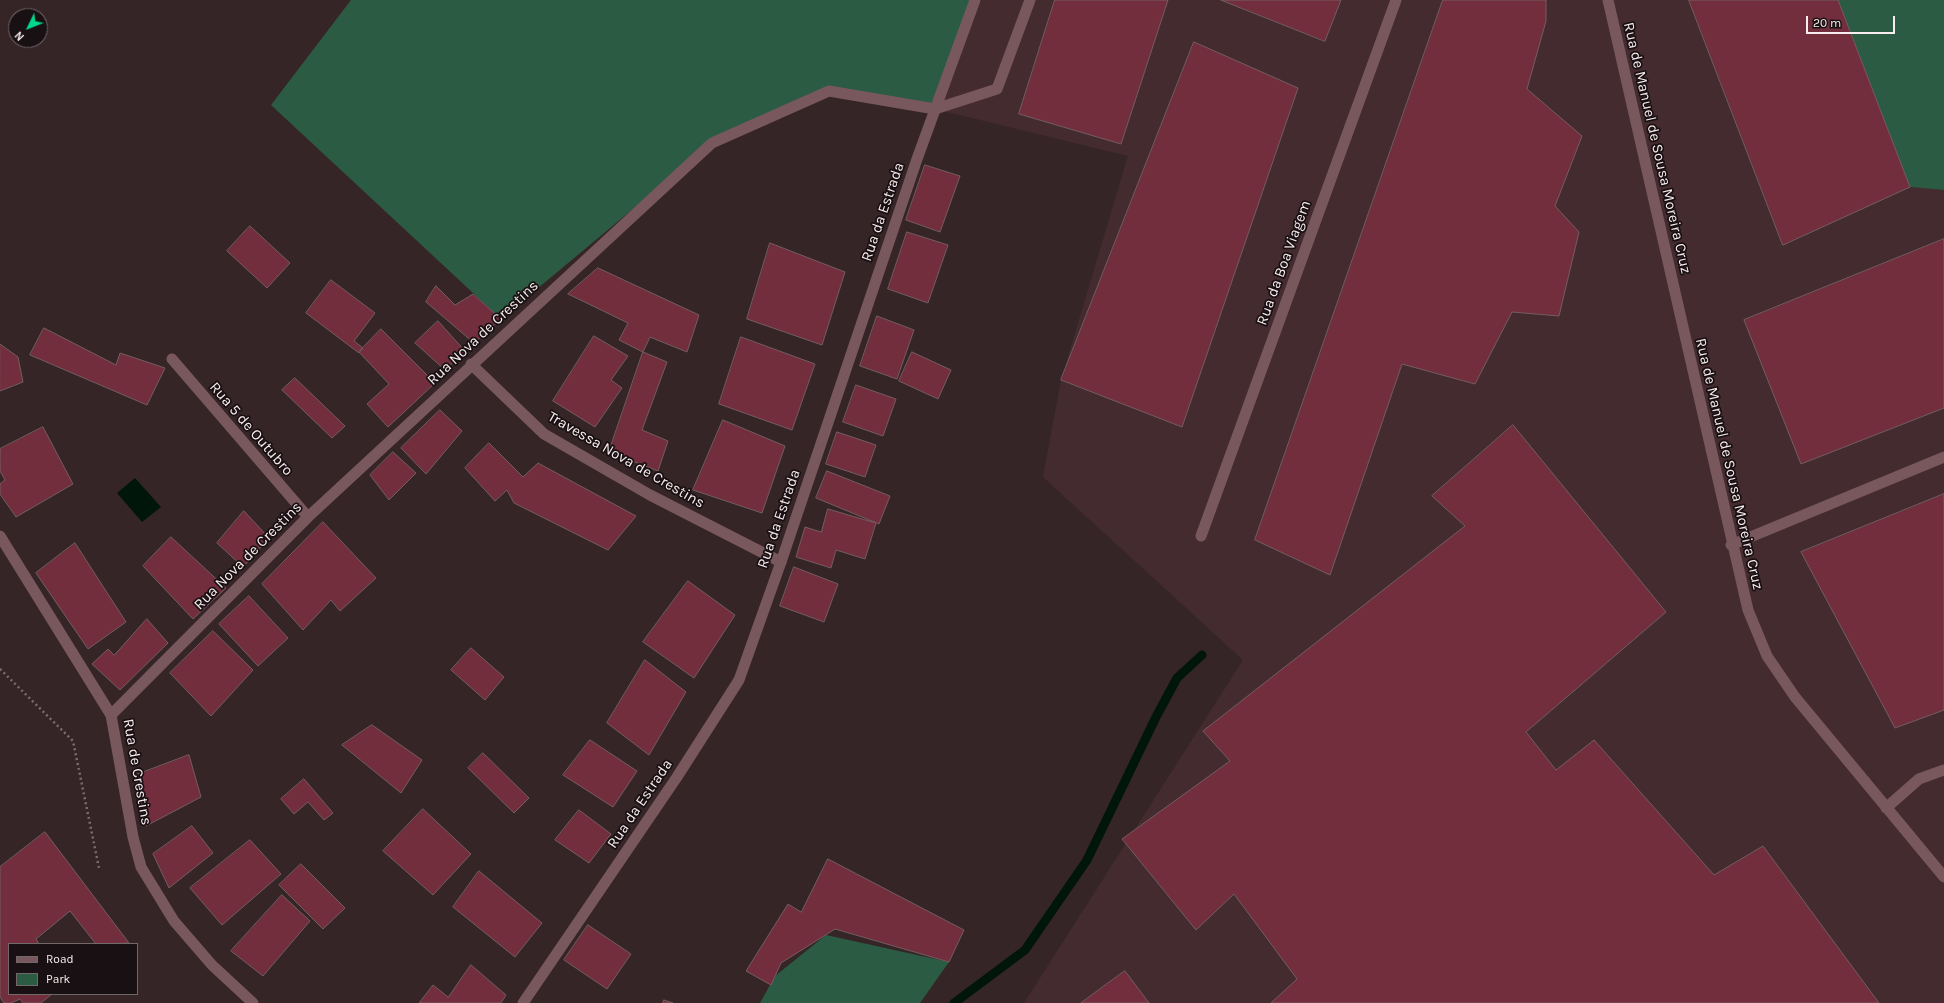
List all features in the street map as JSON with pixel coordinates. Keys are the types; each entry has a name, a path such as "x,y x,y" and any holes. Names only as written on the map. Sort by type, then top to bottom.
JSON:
{"street":[{"name":"Rua da Estrada","path":"523,1003 677,777 739,680 781,562 917,158 975,0"},
{"path":"935,108 997,88 1030,0"},
{"name":"Rua da Boa Viagem","path":"1201,536 1396,0"},
{"name":"Rua de Manuel de Sousa Moreira Cruz","path":"1608,0 1731,545 1748,610 1768,656 1795,696 1944,877"},
{"name":"Rua Nova de Crestins","path":"111,715 308,518 472,364 712,143 829,91 935,108"},
{"name":"Rua 5 de Outubro","path":"172,359 308,518"},
{"name":"Travessa Nova de Crestins","path":"472,364 544,434 650,495 781,562"},
{"path":"1731,545 1944,457"},
{"name":"Rua de Crestins","path":"0,536 111,715 133,837 141,867 174,921 212,965 253,1003"},
{"path":"1886,808 1919,779 1944,770"}],"path":[{"path":"0,669 73,741 99,868"}],"shaded area":[{"path":"981,0 1838,0 1910,187 1944,190 1944,1003 1024,1003 1243,660 1043,477 1061,380 1128,156 935,109"},
{"path":"135,478 161,507 142,522 117,493"}],"green space":[{"path":"351,0 971,0 935,109 829,91 712,143 501,319 271,105"},
{"path":"1838,0 1944,0 1944,190 1910,187"},
{"path":"826,935 949,962 920,1003 760,1003 775,976"}],"building":[{"path":"1055,0 1168,0 1121,144 1019,114"},
{"path":"1221,0 1341,0 1325,41"},
{"path":"1443,0 1546,0 1546,21 1527,89 1582,136 1555,206 1579,232 1559,316 1512,312 1475,384 1402,364 1330,575 1255,540"},
{"path":"1689,0 1838,0 1910,187 1783,245"},
{"path":"1194,42 1298,88 1182,427 1061,380"},
{"path":"925,165 960,176 940,232 906,220"},
{"path":"250,226 290,263 267,288 227,251"},
{"path":"907,232 948,245 928,303 888,289"},
{"path":"1944,239 1944,408 1801,464 1744,320"},
{"path":"770,243 845,272 822,345 747,319"},
{"path":"598,268 699,315 687,352 650,337 643,352 619,340 628,323 568,294"},
{"path":"331,280 375,313 354,341 363,348 359,353 306,313"},
{"path":"436,286 455,305 473,294 501,319 474,343 426,302"},
{"path":"877,316 914,330 897,379 860,366"},
{"path":"438,321 465,351 445,370 415,343"},
{"path":"44,328 116,365 120,353 165,368 147,405 30,355"},
{"path":"381,329 435,383 388,427 367,404 389,384 359,352"},
{"path":"594,336 628,356 611,380 622,388 595,427 553,401"},
{"path":"741,337 815,364 792,430 719,404"},
{"path":"0,344 18,357 23,382 0,391"},
{"path":"643,352 667,362 642,430 668,441 658,471 609,452"},
{"path":"912,352 951,370 938,399 899,381"},
{"path":"295,378 345,426 332,438 282,390"},
{"path":"856,385 896,399 883,436 843,422"},
{"path":"440,410 462,431 426,474 401,448"},
{"path":"723,420 785,446 762,513 693,490"},
{"path":"1513,425 1666,612 1526,732 1556,770 1594,740 1714,875 1763,846 1879,1003 1271,1003 1297,979 1234,894 1196,930 1122,839 1230,761 1203,731 1465,526 1432,496"},
{"path":"43,427 73,484 16,517 0,494 0,484 5,480 0,471 0,449"},
{"path":"837,432 876,445 865,477 826,464"},
{"path":"489,443 523,477 538,463 636,516 608,550 514,503 507,490 495,501 465,468"},
{"path":"393,452 416,473 389,500 370,475"},
{"path":"827,471 890,496 879,524 816,498"},
{"path":"1944,494 1944,710 1895,728 1801,552"},
{"path":"828,509 876,523 865,559 836,550 831,568 796,557 805,527 821,532"},
{"path":"244,511 269,538 243,567 217,543"},
{"path":"323,522 376,578 340,611 331,600 303,630 262,584"},
{"path":"171,537 226,588 193,619 143,566"},
{"path":"75,543 126,622 88,649 36,573"},
{"path":"794,567 838,584 824,622 780,606"},
{"path":"688,581 735,615 694,678 643,642"},
{"path":"249,596 288,638 258,666 219,624"},
{"path":"147,619 168,643 120,690 92,664 108,649 114,655"},
{"path":"213,631 253,670 211,716 170,673"},
{"path":"471,648 504,677 485,700 451,670"},
{"path":"645,660 686,692 649,755 607,723"},
{"path":"372,725 422,760 401,793 342,745"},
{"path":"590,740 637,771 613,807 563,775"},
{"path":"483,753 529,798 514,813 468,768"},
{"path":"189,755 201,797 146,826 136,775"},
{"path":"304,779 333,813 324,820 308,802 294,814 281,799"},
{"path":"423,809 471,854 433,895 383,851"},
{"path":"579,810 611,834 589,863 555,840"},
{"path":"192,826 213,853 169,888 153,854"},
{"path":"45,832 129,943 95,943 70,911 36,939 38,943 8,943 8,995 51,995 41,1003 23,1003 20,999 11,1003 4,1003 0,997 0,867"},
{"path":"250,840 281,874 222,925 190,888"},
{"path":"828,859 964,930 949,962 835,929 781,963 771,985 746,971 788,904 801,912"},
{"path":"301,864 345,908 323,929 279,885"},
{"path":"479,871 542,923 515,957 453,907"},
{"path":"282,895 310,921 263,976 231,951"},
{"path":"588,925 631,954 607,989 564,960"},
{"path":"471,965 506,995 501,1003 419,1003 433,985 448,997"},
{"path":"1125,971 1149,1003 1081,1003"},
{"path":"664,1000 673,1003 663,1003"}],"waterway":[{"path":"954,1003 1025,950 1087,860 1156,717 1177,678 1202,655"}]}
